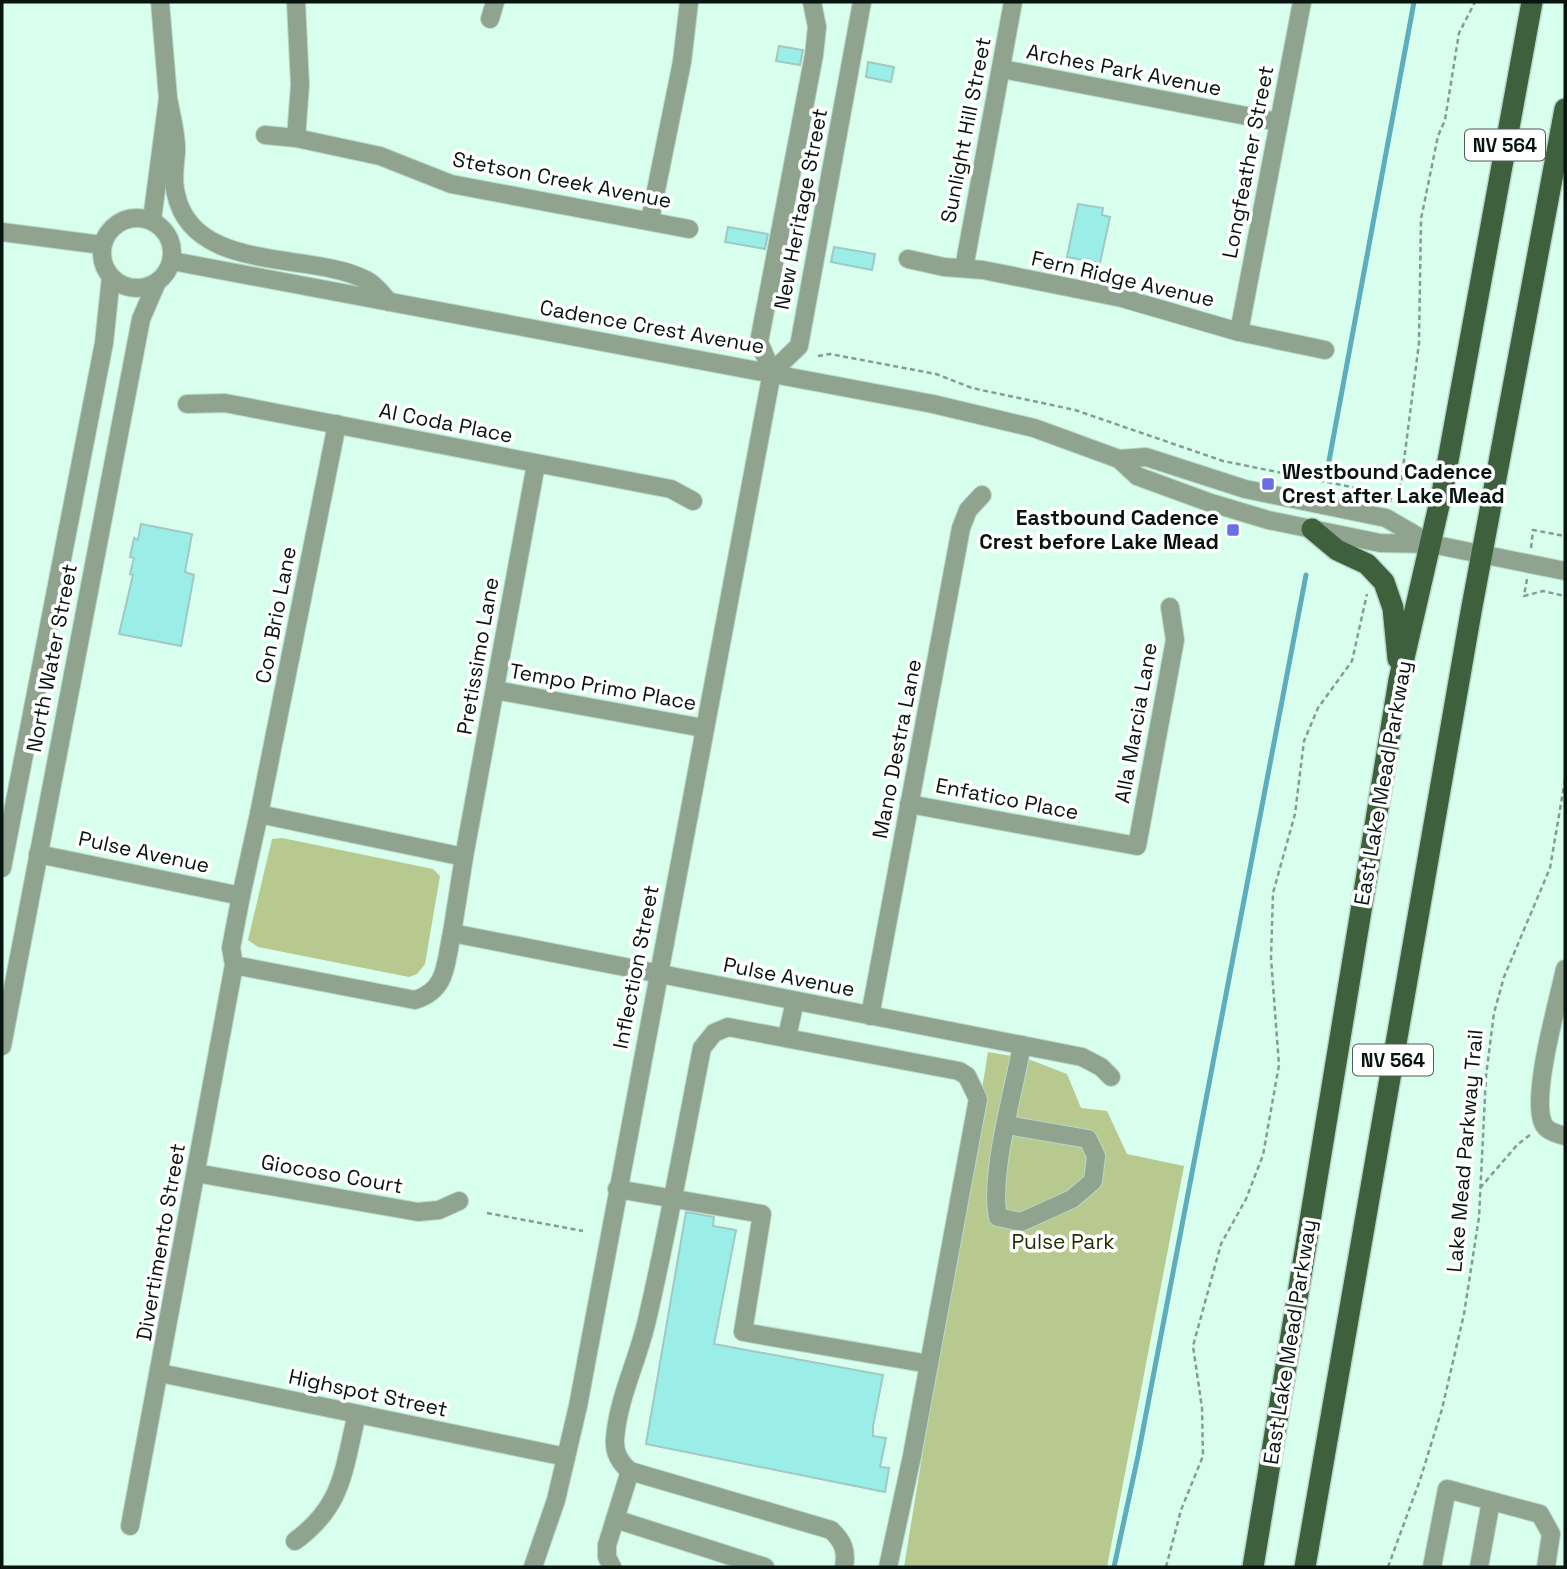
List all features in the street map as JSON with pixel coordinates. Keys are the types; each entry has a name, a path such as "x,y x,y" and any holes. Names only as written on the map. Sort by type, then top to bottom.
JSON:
{"main road":[{"name":"East Lake Mead Parkway","path":"1253,1567 1399,680 1431,544 1532,2"},
{"name":"NV 564","path":"1305,1567 1482,554 1565,109"},
{"path":"1312,529 1337,550 1358,557 1384,582 1393,608 1399,680"}],"street":[{"path":"160,2 168,98 176,151 175,194 183,214 194,230 212,242 237,251 368,280 389,302"},
{"path":"296,2 300,85 296,138"},
{"path":"650,220 681,61 689,2"},
{"name":"New Heritage Street","path":"812,2 817,27 814,55 759,342 772,372 799,346 862,2"},
{"name":"Sunlight Hill Street","path":"964,268 1013,2"},
{"name":"Longfeather Street","path":"1239,332 1302,2"},
{"name":"Arches Park Avenue","path":"1002,69 1278,122"},
{"path":"152,220 168,98"},
{"name":"Stetson Creek Avenue","path":"265,135 296,138 380,156 451,184 689,229"},
{"path":"128,219 152,220 169,237 172,261 157,282 148,287 128,287 110,277 101,255 102,245 108,232 117,224 128,219"},
{"path":"2,232 102,245"},
{"name":"Fern Ridge Avenue","path":"908,259 1122,299 1239,332 1325,351"},
{"name":"Cadence Crest Avenue","path":"172,261 772,372 996,418 1119,459 1146,457 1245,489 1386,518 1431,544"},
{"name":"North Water Street","path":"2,868 104,342 110,277"},
{"name":"North Water Street","path":"2,1046 7,989 38,853 141,319 157,282"},
{"name":"Inflection Street","path":"533,1567 545,1539 566,1457 772,372"},
{"name":"Al Coda Place","path":"187,404 225,403 671,489 693,501"},
{"name":"Con Brio Lane","path":"259,814 337,425"},
{"name":"Cadence Crest Avenue","path":"1119,459 1137,476 1208,502 1312,529 1380,543 1431,544"},
{"name":"Pretissimo Lane","path":"464,857 536,464"},
{"name":"Mano Destra Lane","path":"870,1016 961,527 968,510 982,495"},
{"path":"1431,544 1565,571"},
{"name":"Alla Marcia Lane","path":"1137,846 1175,640 1171,607"},
{"name":"Tempo Primo Place","path":"495,690 703,728"},
{"name":"Enfatico Place","path":"909,804 1137,846"},
{"path":"259,814 464,857 452,933 439,987 428,996 415,1000 234,965 231,948 259,814"},
{"name":"Pulse Avenue","path":"38,853 241,895"},
{"name":"Pulse Avenue","path":"452,933 1082,1057 1101,1067 1111,1077"},
{"name":"Divertimento Street","path":"130,1526 234,965"},
{"path":"1565,969 1539,1092 1544,1125 1547,1129 1565,1136"},
{"path":"787,1037 795,1001"},
{"path":"844,1567 845,1549 841,1539 831,1530 630,1471 618,1456 615,1439 625,1389 640,1350 702,1048 707,1039 721,1029 736,1027 959,1071 974,1087 978,1099 888,1567"},
{"path":"1007,1125 1088,1139 1096,1156 1093,1181 1072,1199 1021,1222 998,1217 994,1197 1007,1125 1022,1045"},
{"name":"Giocoso Court","path":"196,1173 418,1212 439,1210 459,1201"},
{"path":"617,1189 762,1214 743,1332 929,1364"},
{"name":"Highspot Street","path":"160,1373 566,1457"},
{"path":"295,1541 318,1524 330,1507 340,1486 356,1414"},
{"path":"612,1567 607,1557 607,1545 630,1471"},
{"path":"1432,1567 1447,1489 1540,1514 1551,1534 1546,1567"},
{"path":"1479,1567 1491,1501"},
{"path":"615,1519 765,1567"}],"path":[{"path":"1386,518 1391,495 1401,484 1415,386 1421,303 1421,219 1438,136 1445,120 1459,33 1475,2"},
{"path":"818,356 830,354 936,374 972,388 1086,413 1223,461 1391,495"},
{"path":"1166,1567 1181,1510 1203,1456 1202,1408 1193,1346 1221,1244 1245,1199 1263,1154 1279,1065 1271,958 1273,893 1295,814 1304,741 1318,708 1352,661 1373,569"},
{"name":"Lake Mead Parkway Trail","path":"1388,1567 1420,1480 1442,1409 1464,1314 1480,1188 1486,1076 1494,1013 1504,977 1550,868 1564,801 1565,780"},
{"path":"1480,1188 1518,1144 1544,1125"},
{"path":"487,1213 583,1231"}],"green space":[{"path":"282,838 433,869 440,876 425,964 417,974 409,977 258,947 248,940 272,839"},
{"name":"Pulse Park","path":"988,1052 1028,1059 1067,1074 1081,1108 1107,1111 1127,1154 1184,1166 1107,1567 904,1567"}],"building":[{"path":"779,46 803,50 800,65 776,61"},
{"path":"868,62 894,67 891,82 866,77"},
{"path":"1078,204 1103,208 1102,215 1110,217 1100,263 1067,257"},
{"path":"728,227 768,234 765,249 725,242"},
{"path":"834,247 875,254 872,270 831,262"},
{"path":"141,524 192,534 185,572 194,575 181,646 119,634 133,575 130,574 134,558 130,557 134,538 138,540"},
{"path":"686,1212 714,1217 713,1226 736,1230 714,1344 883,1375 873,1436 886,1438 880,1467 889,1468 885,1492 646,1444"}],"waterway":[{"path":"1329,461 1414,2"},
{"path":"1114,1567 1138,1456 1306,575"}],"place":[{"name":"Westbound Cadence Crest after Lake Mead","path":"1268,484"},
{"name":"Eastbound Cadence Crest before Lake Mead","path":"1233,530"}]}
